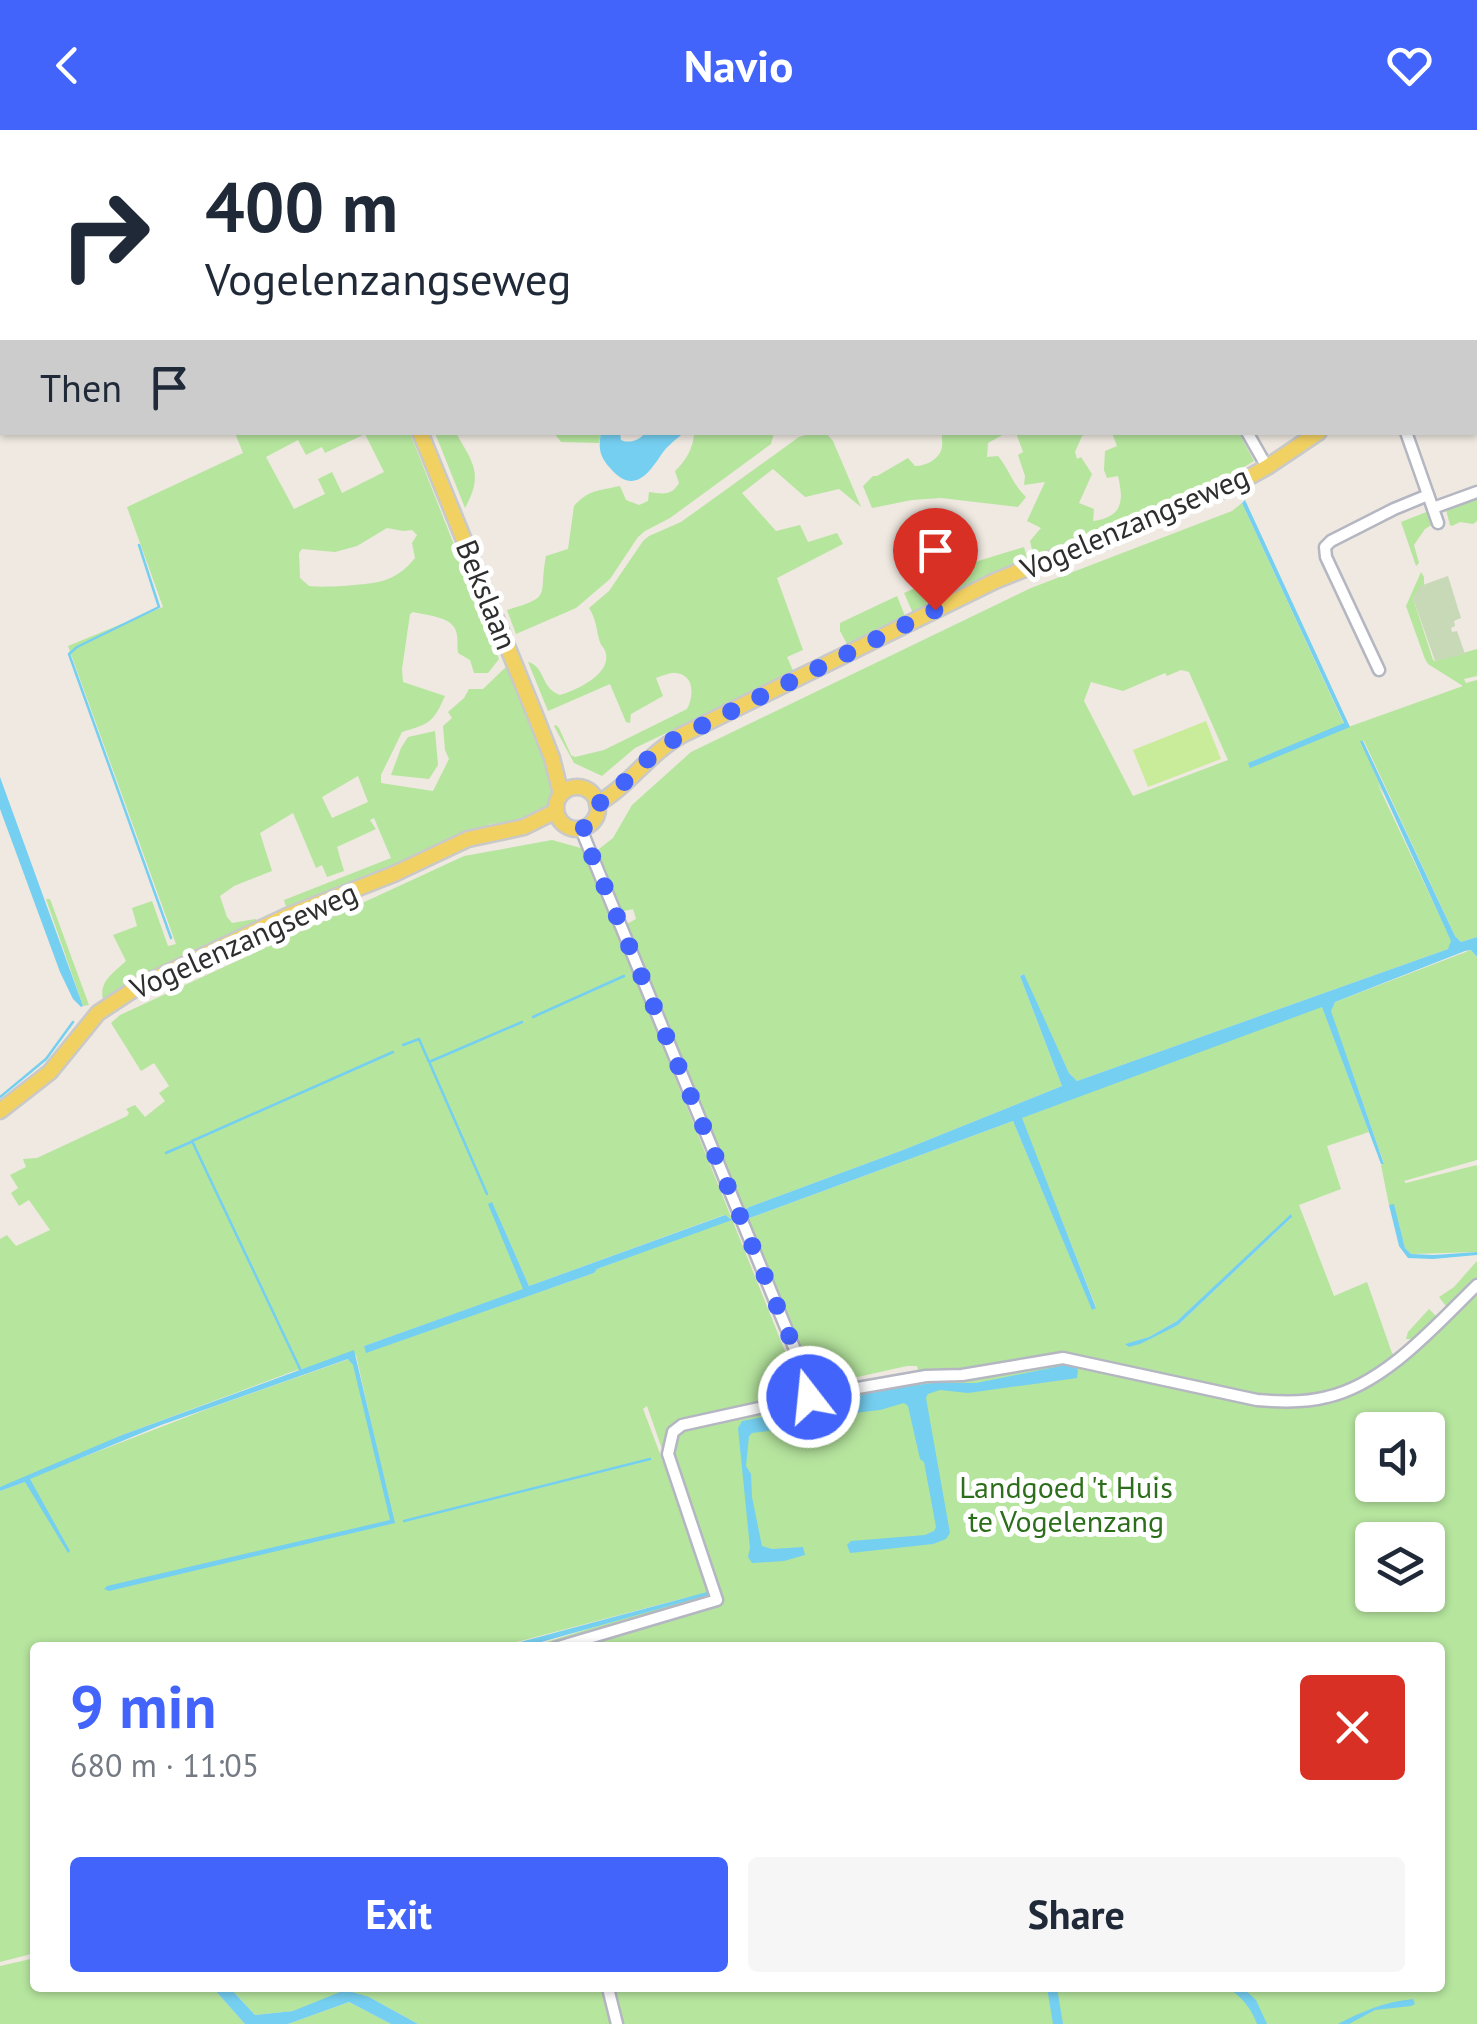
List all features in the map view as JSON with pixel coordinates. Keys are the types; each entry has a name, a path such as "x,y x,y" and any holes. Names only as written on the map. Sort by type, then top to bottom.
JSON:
{"main road":[{"name":"Bekslaan","path":"421,435 566,791"},
{"name":"Vogelenzangseweg","path":"595,799 615,794 630,775 682,734 960,598 1214,495 1314,435"},
{"path":"585,789 595,799 597,814 593,822 581,829 568,827 558,816 557,800 566,791 585,789"},
{"name":"Vogelenzangseweg","path":"0,1112 50,1072 98,1013 139,986 288,916 394,874 468,839 524,827 538,829 558,816"}],"street":[{"path":"1248,435 1266,467"},
{"path":"1407,435 1438,523"},
{"path":"1433,508 1477,492"},
{"path":"1379,670 1325,548 1330,541 1428,495"},
{"path":"581,829 807,1379 809,1397"},
{"path":"575,1642 717,1600 668,1454 673,1432 682,1425 926,1376 962,1375 1063,1358 1257,1400 1327,1398 1380,1372 1422,1339 1477,1286"},
{"path":"609,1992 617,2024"}],"green space":[{"path":"236,435 363,435 325,453 322,447 306,455 298,440 266,457 294,509 325,494 318,479 332,472 342,493 384,472 366,435 411,435 499,659 488,673 474,673 470,660 458,653 457,635 451,624 433,616 410,614 403,682 445,696 429,721 402,732 381,775 381,783 433,791 449,759 443,726 452,718 448,712 469,689 483,689 508,665 554,785 547,808 532,819 491,824 287,910 284,900 391,858 374,818 370,820 376,829 337,847 344,871 327,877 322,865 316,868 293,813 260,833 272,871 220,896 232,923 255,919 262,923 104,1003 104,984 126,961 113,935 137,926 132,908 152,901 168,946 176,944 68,646 163,607 127,507 243,453","holes":["387,528 412,530 417,535 412,543 415,558 387,580 316,587 300,578 302,549 335,552 357,546","358,776 368,802 332,818 322,797"]},
{"path":"436,435 457,435 471,461 474,486 465,508"},
{"path":"556,435 601,435 599,443 561,442"},
{"path":"694,435 773,435 771,444 638,537 610,579 576,608 516,634 507,610 538,598 546,556 568,549 574,506 579,500 620,486 626,500 639,505 648,501 649,492 670,492 679,483 675,471"},
{"path":"828,435 861,507 839,489 805,497 773,469 742,493 776,531 800,525 808,542 837,533 843,544 777,578 803,650 787,657 795,675 635,748 602,776 574,763 554,726 559,728 575,757 604,750 687,709 692,692 689,681 674,673 656,678 663,696 631,714 630,723 626,722 610,684 548,711 528,662 538,668 549,688 560,695 597,675 606,662 606,654 589,608 609,591 643,541 681,522 799,437"},
{"path":"942,435 1002,435 988,443 987,457 998,456 1026,497 1018,507 941,498 872,508 863,486 873,476 908,458 915,466 924,465 938,455"},
{"path":"1017,435 1084,435 1075,452 1092,474 1079,503 1094,509 1093,521 1116,512 1121,500 1118,476 1107,478 1104,470 1105,451 1117,446 1113,435 1240,435 1254,461 1229,476 1034,558 1030,541 1041,528 1027,521 1045,482 1024,485 1018,455 1023,452"},
{"path":"1477,499 1477,521 1450,525 1446,510"},
{"path":"1242,503 1344,724 1248,763 1463,686 1425,659 1406,606 1421,572 1424,585 1413,598 1433,660 1477,649 1477,676 1464,679 1466,683 1477,680 1477,937 1461,942 1455,936 1361,741 1452,942 1448,949 1077,1081 1069,1073 1023,974 1020,976 1062,1086 741,1212 625,925 636,919 633,909 620,912 595,852 613,838 632,805 691,752 1031,588 1232,511","holes":["1181,670 1189,672 1228,760 1133,796 1084,701 1091,682 1123,691 1165,673 1167,676"]},
{"path":"1429,511 1433,524 1414,545 1419,563 1416,566 1401,522"},
{"path":"1024,547 1030,569 917,622 904,593 978,561"},
{"path":"1448,576 1461,618 1451,628 1452,632 1457,631 1465,654 1435,661 1413,598 1420,586"},
{"path":"897,596 909,626 852,653 840,623"},
{"path":"1206,721 1221,759 1148,787 1133,750"},
{"path":"435,731 438,765 429,779 391,775 408,737"},
{"name":"Landgoed 't Huis te Vogelenzang","path":"552,840 588,850 586,856 799,1386 801,1393 797,1396 801,1404 897,1384 1064,1362 1257,1402 1350,1392 1477,1289 1477,2024 418,2024 369,1997 255,2015 234,1992 1445,1992 1445,1642 547,1642 692,1596 517,1642 30,1642 30,1954 0,1962 0,1491 25,1482 0,1487 0,1239 7,1235 16,1246 50,1230 29,1200 19,1206 11,1193 18,1188 10,1175 26,1167 23,1159 37,1158 127,1116 126,1109 135,1105 145,1117 165,1101 159,1093 169,1086 154,1063 141,1071 111,1023 120,1015 464,856","holes":["492,1203 529,1286 724,1215 731,1219 594,1273 367,1352 364,1346 524,1289","356,1355 383,1476 349,1359 61,1463 122,1435 294,1371","647,1406 686,1518 685,1519 643,1409"]},
{"path":"46,899 50,899 89,1005 83,1006"},
{"path":"1471,950 1477,957 1477,1160 1404,1181 1477,1165 1477,1252 1411,1254 1405,1248 1394,1205 1389,1205 1381,1165 1384,1163 1330,1011 1335,1002"},
{"path":"1322,1006 1369,1132 1327,1146 1341,1189 1299,1205 1334,1296 1367,1282 1396,1357 1327,1396 1257,1398 1074,1355 919,1374 917,1366 907,1366 817,1386 744,1220 1013,1121 1092,1309 1096,1307 1021,1118","holes":["1291,1218 1178,1325 1129,1347 1126,1344 1149,1337 1177,1321"]},
{"path":"1477,1261 1477,1283 1449,1310 1439,1297 1454,1287"},
{"path":"1429,1309 1437,1317 1433,1326 1418,1339 1406,1339 1408,1332"},
{"path":"30,1959 30,1992 217,1992 245,2024 0,2024 0,1966"},
{"path":"349,2002 391,2024 288,2024"}],"water":[{"path":"601,435 620,435 627,442 642,435 682,435 645,475 633,481 611,469 600,448"},
{"path":"1245,500 1350,727 1250,768 1248,763 1344,723 1242,503"},
{"path":"1360,741 1455,936 1461,942 1477,937 1477,957 1471,950 1465,951 1335,1002 1331,1011 1384,1164 1322,1007 1022,1118 1096,1308 1092,1310 1013,1121 744,1220 741,1212 749,1207 1062,1086 1020,976 1024,974 1069,1073 1077,1081 1448,949 1451,941"},
{"path":"0,777 81,1007 60,972 0,809"},
{"path":"492,1202 529,1286 725,1215 732,1220 366,1353 364,1346 523,1289 488,1204"},
{"path":"1394,1204 1405,1248 1411,1254 1477,1255 1408,1258 1399,1246 1389,1205"},
{"path":"1291,1214 1178,1325 1140,1344 1125,1344 1149,1337 1177,1321"},
{"path":"354,1350 395,1523 109,1591 104,1589 390,1520 353,1365 348,1359 161,1425 30,1479 68,1553 25,1482 0,1491 0,1487 122,1435"},
{"path":"1070,1364 1078,1370 1077,1378 968,1393 940,1390 928,1394 950,1533 933,1544 850,1553 847,1545 851,1541 934,1531 924,1462 904,1403 880,1410 810,1418 810,1411 886,1389 976,1383"},
{"path":"798,1410 800,1421 791,1428 749,1436 746,1466 751,1474 762,1546 803,1547 805,1555 752,1563 748,1557 738,1428 742,1421"},
{"path":"711,1591 712,1594 541,1642 520,1642"},
{"path":"217,1992 234,1992 255,2015 293,2011 340,1992 352,1992 418,2024 391,2024 349,2002 288,2024 245,2024"},
{"path":"1048,1992 1058,1992 1063,2024 1053,2024"},
{"path":"1233,1992 1247,1992 1256,2000 1267,2024 1257,2024"},
{"path":"1413,1999 1415,2004 1411,2006 1375,2010 1349,2024 1338,2024 1374,2008"}],"waterway":[{"path":"139,545 159,607 69,654 171,938"},
{"path":"533,1017 624,976"},
{"path":"0,1097 46,1059 73,1022"},
{"path":"403,1045 419,1039 429,1062 522,1022"},
{"path":"300,1369 192,1141 393,1052"},
{"path":"430,1064 487,1194"},
{"path":"166,1153 191,1142"},
{"path":"404,1521 650,1459"}],"route":[{"path":"809,1397 807,1379 581,829 593,822 598,804 615,794 665,744 935,610"}]}
